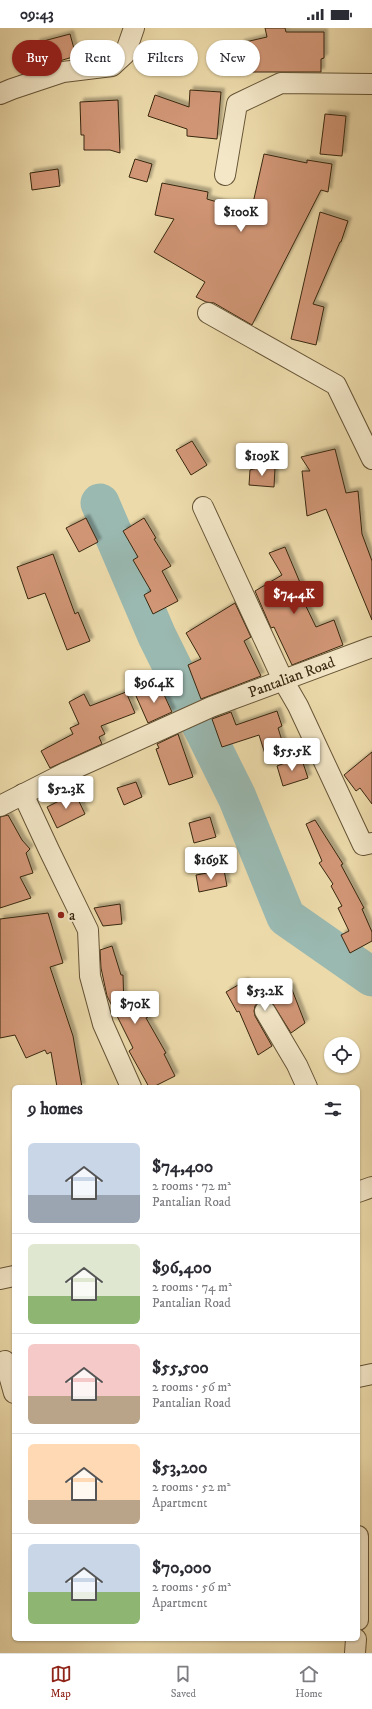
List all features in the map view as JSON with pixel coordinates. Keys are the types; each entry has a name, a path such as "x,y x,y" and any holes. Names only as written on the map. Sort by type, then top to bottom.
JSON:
{"street":[{"path":"0,94 12,88 63,72 112,66 125,54 134,28"},
{"path":"225,175 237,104 281,83 372,84"},
{"path":"208,312 336,385 372,459"},
{"path":"203,507 283,680 298,706 363,845 372,843"},
{"name":"Pantalian Road","path":"0,806 67,772 212,707 372,647"},
{"path":"24,794 49,850 88,930 90,976 103,1024 130,1085"},
{"path":"265,1011 297,1065 306,1085"},
{"path":"360,1191 372,1187"},
{"path":"0,1279 12,1276"},
{"path":"6,1361 12,1385"},
{"path":"360,1377 372,1374"},
{"path":"355,1653 356,1641"}],"building":[{"path":"265,28 285,28 286,32 324,32 324,58 321,59 321,72 260,72 260,40 254,40 267,37"},
{"path":"70,34 72,40 70,40 70,58 62,60 62,40 47,40"},
{"path":"190,90 221,92 217,139 187,136 187,129 148,116 155,95 189,107"},
{"path":"118,100 120,153 110,150 84,150 84,135 81,135 80,102"},
{"path":"325,114 346,116 342,156 320,154"},
{"path":"264,154 307,163 307,160 332,164 328,192 321,190 252,325 214,303 206,302 196,297 205,282 154,252 174,219 155,215 162,183 208,192 207,199 251,212"},
{"path":"135,159 152,164 147,182 129,177"},
{"path":"58,169 60,186 32,190 30,173"},
{"path":"320,212 348,221 341,242 313,304 324,307 316,345 291,339"},
{"path":"192,441 207,465 191,475 176,450"},
{"path":"335,449 346,493 358,491 362,534 372,561 372,620 326,509 307,516 302,471 310,471 301,457"},
{"path":"261,467 275,468 274,487 249,485 250,470"},
{"path":"86,518 98,542 79,552 66,528"},
{"path":"144,518 156,538 154,539 171,566 162,571 178,601 153,614 144,595 151,591 133,560 138,557 123,531"},
{"path":"285,547 304,592 300,594 316,627 334,620 343,645 292,665 274,627 271,628 255,591 282,575 269,553"},
{"path":"53,554 75,614 78,612 90,641 67,650 45,593 28,599 17,567"},
{"path":"235,603 251,637 244,641 261,676 201,699 188,665 201,659 186,633"},
{"path":"160,686 172,712 148,723 136,696"},
{"path":"126,692 135,713 101,726 105,734 99,737 102,744 50,768 41,751 73,734 70,728 79,724 69,702 84,694 90,706"},
{"path":"277,711 282,726 278,728 284,747 265,754 259,735 222,747 212,719 231,712 236,725"},
{"path":"178,734 193,777 169,785 156,749 159,748 157,744"},
{"path":"372,752 372,804 360,788 356,791 344,775"},
{"path":"301,757 308,778 283,786 277,766"},
{"path":"136,782 142,797 124,805 117,788"},
{"path":"75,793 85,814 57,828 47,807"},
{"path":"8,815 22,840 30,849 26,853 33,873 20,877 31,898 0,908 0,817"},
{"path":"210,817 216,837 194,843 189,823"},
{"path":"315,820 343,864 341,865 364,908 362,909 372,932 372,941 350,953 341,935 349,931 338,908 342,906 331,886 333,884 319,863 322,861 306,824"},
{"path":"224,870 227,886 199,892 196,875"},
{"path":"120,904 122,924 103,926 94,908"},
{"path":"48,913 63,963 50,967 73,1036 82,1085 57,1085 51,1052 47,1054 45,1050 26,1058 15,1035 0,1038 0,919"},
{"path":"112,946 121,975 123,975 124,1008 140,1000 148,1017 146,1018 166,1053 164,1054 175,1076 157,1085 148,1085 129,1051 133,1048 107,996 101,968 100,950"},
{"path":"245,981 256,1000 291,987 305,1023 291,1033 271,1001 259,1001 255,1006 255,1016 272,1046 258,1055 239,1011 237,1012 226,992"}],"waterway":[{"path":"100,503 157,636 237,797 286,917 372,977"}],"place":[{"name":"a","path":"61,915"}]}
